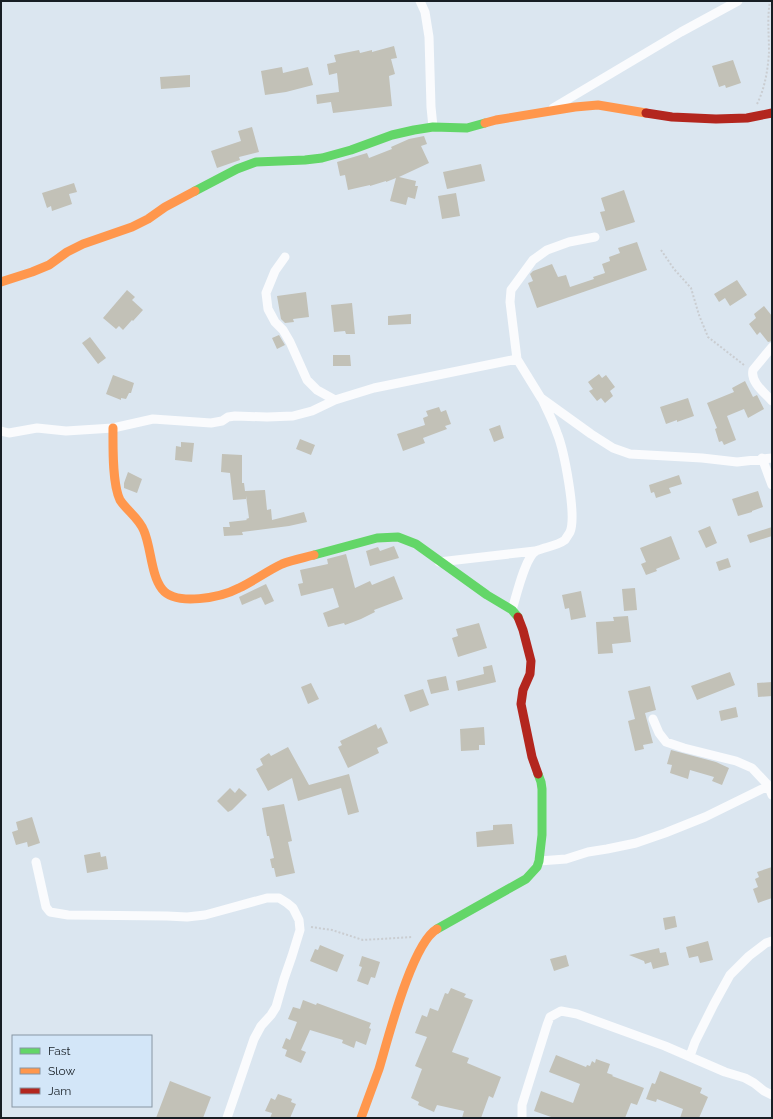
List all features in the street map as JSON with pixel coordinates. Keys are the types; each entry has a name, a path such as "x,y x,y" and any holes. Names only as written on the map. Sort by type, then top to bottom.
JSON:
{"street":[{"path":"420,1 425,12 429,37 433,127"},
{"path":"548,111 681,32 738,1"},
{"path":"1,282 49,265 67,252 77,247 148,219 164,207 256,162 322,158 351,150 392,135 433,127 467,128 496,120 575,107 598,105 672,117 716,119 747,118 772,113"},
{"path":"440,562 535,552 565,540 570,532 572,522 571,504 562,448 557,432 541,398 517,359 510,302 511,290 533,260 547,250 569,242 595,237"},
{"path":"285,257 275,271 266,293 268,310 290,342 307,380 317,390 335,400"},
{"path":"772,347 752,372 755,382 772,401"},
{"path":"1,431 9,433 37,428 66,430 113,428 153,419 211,423 235,416 293,416 312,411 335,400 374,388 517,359"},
{"path":"541,398 613,448 630,454 702,458 737,462 772,458"},
{"path":"113,428 116,490 121,501 133,514 144,530 156,577 162,589 172,596 188,599 213,597 238,589 282,564 377,538 398,537 416,544 487,595 512,610 519,618 531,661 530,674 523,690 521,704 532,757 542,789 542,835 539,861 537,867 526,878 433,930 424,942 414,961 361,1118"},
{"path":"762,458 772,485"},
{"path":"512,610 525,566 535,552"},
{"path":"653,719 659,733 666,742 736,761 752,768 770,788"},
{"path":"539,861 566,859 588,852 636,843 705,817 756,791 770,788"},
{"path":"36,862 46,907 50,912 68,915 167,916 187,918 205,915 267,898 279,898 292,908 298,920 300,930 292,956 276,1007 254,1039 227,1118"},
{"path":"690,1056 695,1042 730,975 749,956 766,943 772,941"},
{"path":"522,1118 522,1105 546,1024 550,1017 561,1011 577,1014 690,1056 725,1072 745,1078 772,1095"}],"path":[{"path":"747,118 758,103 763,87 769,52 768,12 770,1"},
{"path":"661,250 674,269 691,288 699,315 708,337 730,352 752,372"},
{"path":"300,930 312,927 332,930 363,940 410,938 416,936"}],"building":[{"path":"394,46 397,58 391,59 395,74 389,76 392,106 333,113 331,102 317,104 316,95 339,92 337,73 329,75 327,64 336,62 334,55 359,50 360,53 372,50 372,52"},
{"path":"733,60 741,83 726,88 725,85 719,87 712,66"},
{"path":"282,67 283,73 308,67 313,85 286,92 265,95 261,71"},
{"path":"190,75 190,87 161,89 160,77"},
{"path":"252,127 259,152 239,157 240,160 217,168 211,151 241,141 238,131"},
{"path":"424,136 427,144 421,146 429,163 399,177 416,181 415,186 418,186 415,199 408,197 406,205 390,201 396,178 370,186 348,190 345,175 340,176 337,162 367,153 369,158 392,149 391,147 409,139"},
{"path":"481,164 485,181 447,189 443,172"},
{"path":"74,183 77,192 69,194 72,204 52,211 51,206 47,208 42,193"},
{"path":"624,190 635,222 606,231 600,212 605,211 601,198"},
{"path":"456,193 460,216 442,219 438,196"},
{"path":"637,242 647,270 537,308 528,283 533,281 530,274 533,271 552,264 558,277 566,275 570,287 594,279 593,277 605,273 602,264 610,261 609,257 620,253 618,248"},
{"path":"737,280 747,295 730,306 725,298 719,302 714,294"},
{"path":"127,290 135,297 132,300 143,310 123,330 119,326 116,329 103,318"},
{"path":"306,292 309,317 293,319 294,322 285,323 281,319 277,296"},
{"path":"352,303 355,334 346,334 345,331 334,332 331,305"},
{"path":"764,306 772,316 772,341 768,342 760,332 757,335 749,324 756,318 754,314"},
{"path":"411,314 411,324 388,325 388,316"},
{"path":"279,335 285,345 277,349 272,338"},
{"path":"90,337 106,358 98,364 82,343"},
{"path":"333,355 350,355 351,366 333,366"},
{"path":"599,374 602,378 606,375 615,387 610,391 613,396 605,403 601,398 597,401 589,391 593,389 588,382"},
{"path":"113,375 134,383 131,393 129,393 126,399 121,398 121,400 106,394"},
{"path":"745,381 753,397 757,395 764,409 748,418 744,409 727,416 736,440 724,445 722,441 719,442 715,429 717,428 707,403 734,392 732,388"},
{"path":"688,398 694,416 666,424 660,407"},
{"path":"439,407 441,412 446,410 451,424 445,426 447,429 423,438 425,443 403,451 397,434 425,425 423,418 428,416 426,411"},
{"path":"500,425 504,438 494,442 489,429"},
{"path":"300,439 315,445 311,455 296,449"},
{"path":"181,442 194,443 192,462 175,460 176,446 181,447"},
{"path":"222,454 242,455 242,483 244,483 245,491 265,490 267,510 271,509 272,520 304,512 307,522 289,526 242,532 243,535 224,536 223,527 230,527 229,522 247,520 246,519 249,518 246,496 246,499 233,500 230,473 221,472"},
{"path":"128,472 142,479 137,493 124,488 124,483"},
{"path":"679,475 682,484 669,488 671,493 656,498 654,492 651,493 649,485"},
{"path":"758,491 763,507 738,516 732,499"},
{"path":"710,526 717,543 706,548 698,531"},
{"path":"772,527 772,536 750,543 747,535"},
{"path":"671,536 680,559 646,575 641,564 646,562 640,548"},
{"path":"394,546 399,558 370,566 366,551 378,547 380,551"},
{"path":"346,554 355,588 370,581 372,585 394,576 403,599 374,610 375,612 345,625 344,623 328,627 323,613 339,607 333,588 301,596 298,584 303,583 300,570 328,564 327,559"},
{"path":"728,558 731,567 719,571 716,562"},
{"path":"266,584 274,601 265,605 261,597 242,605 239,597"},
{"path":"635,588 637,610 624,611 622,589"},
{"path":"581,591 586,617 571,620 569,608 565,609 562,595"},
{"path":"628,616 631,642 612,644 613,653 598,654 596,622 614,621 613,617"},
{"path":"479,623 487,648 458,657 452,638 458,636 456,629"},
{"path":"492,665 496,682 458,691 456,681 484,674 483,667"},
{"path":"730,672 735,685 697,700 691,686"},
{"path":"446,676 449,690 431,694 427,680"},
{"path":"772,682 772,696 758,697 757,683"},
{"path":"311,683 319,699 308,704 301,687"},
{"path":"650,686 656,710 645,713 653,743 643,745 644,749 635,751 628,721 635,719 628,691"},
{"path":"423,689 429,705 410,712 404,695"},
{"path":"736,707 738,717 721,721 719,711"},
{"path":"376,724 378,729 381,727 388,743 377,748 379,753 348,768 338,747 342,745 340,741"},
{"path":"484,727 485,745 479,745 479,750 461,751 460,729"},
{"path":"288,747 309,785 349,774 359,812 348,815 341,788 298,801 292,778 268,791 256,769 263,765 260,759 269,753 271,756"},
{"path":"671,750 716,762 729,768 722,785 712,781 714,777 690,770 688,779 670,773 672,765 667,764"},
{"path":"230,788 235,793 239,788 247,795 228,812 217,801"},
{"path":"284,804 292,841 288,842 295,873 276,877 270,859 274,858 269,836 267,836 262,808"},
{"path":"32,817 40,843 28,847 27,842 16,845 12,832 18,830 16,822"},
{"path":"512,824 514,844 477,847 476,832 493,830 493,825"},
{"path":"100,852 101,857 106,856 108,869 87,873 84,855"},
{"path":"772,867 772,898 758,903 753,889 758,887 755,879 759,877 757,872"},
{"path":"675,916 677,927 665,930 663,918"},
{"path":"708,941 713,960 700,963 698,956 689,958 686,947"},
{"path":"320,945 344,955 337,972 310,961 315,949 318,950"},
{"path":"659,948 660,953 666,952 669,965 653,969 651,962 645,964 644,961 629,955"},
{"path":"566,955 569,966 554,971 550,959"},
{"path":"362,956 380,962 375,978 371,977 368,985 357,981 362,967 359,966"},
{"path":"451,988 466,994 464,997 473,1000 452,1052 469,1058 467,1063 501,1077 493,1098 489,1096 481,1118 462,1118 464,1111 437,1105 434,1112 418,1105 419,1102 411,1098 422,1069 415,1066 427,1037 415,1033 422,1015 427,1017 430,1008 438,1011 445,993 448,994"},
{"path":"303,1000 316,1005 317,1003 371,1023 369,1028 371,1029 366,1045 356,1041 354,1048 342,1043 343,1040 310,1030 301,1050 306,1052 301,1063 285,1056 287,1050 282,1048 286,1038 290,1040 297,1022 288,1019 293,1007 300,1009"},
{"path":"556,1055 586,1067 587,1065 590,1066 592,1061 595,1063 596,1059 610,1064 607,1073 644,1088 637,1105 631,1103 625,1118 554,1118 534,1111 541,1091 573,1103 580,1084 549,1072"},
{"path":"660,1071 702,1088 700,1093 708,1097 699,1118 680,1118 683,1109 657,1099 656,1102 646,1099 652,1083 655,1084"},
{"path":"170,1081 211,1097 203,1118 156,1118"},
{"path":"278,1094 292,1099 291,1102 296,1104 290,1118 270,1118 272,1113 265,1111 271,1098 275,1100"}],"traffic: fast":[{"path":"195,191 237,169 256,162 322,158 351,150 392,135 414,130 433,127 467,128 485,123"},
{"path":"314,555 377,538 398,537 416,544 487,595 512,610 518,617"},
{"path":"437,929 526,879 537,867 542,835 542,789 538,774"}],"traffic: slow":[{"path":"485,123 575,107 598,105 646,113"},
{"path":"1,282 49,265 67,252 83,244 132,227 195,191"},
{"path":"113,428 114,465 117,493 123,504 142,526 158,583 162,589 169,594 178,598 188,599 211,597 245,585 282,564 314,555"},
{"path":"361,1118 379,1069 402,993 410,972 428,938 437,929"}],"traffic: jam":[{"path":"646,113 672,117 716,119 747,118 772,113"},
{"path":"518,617 531,661 530,674 523,690 521,704 532,757 538,774"}]}
